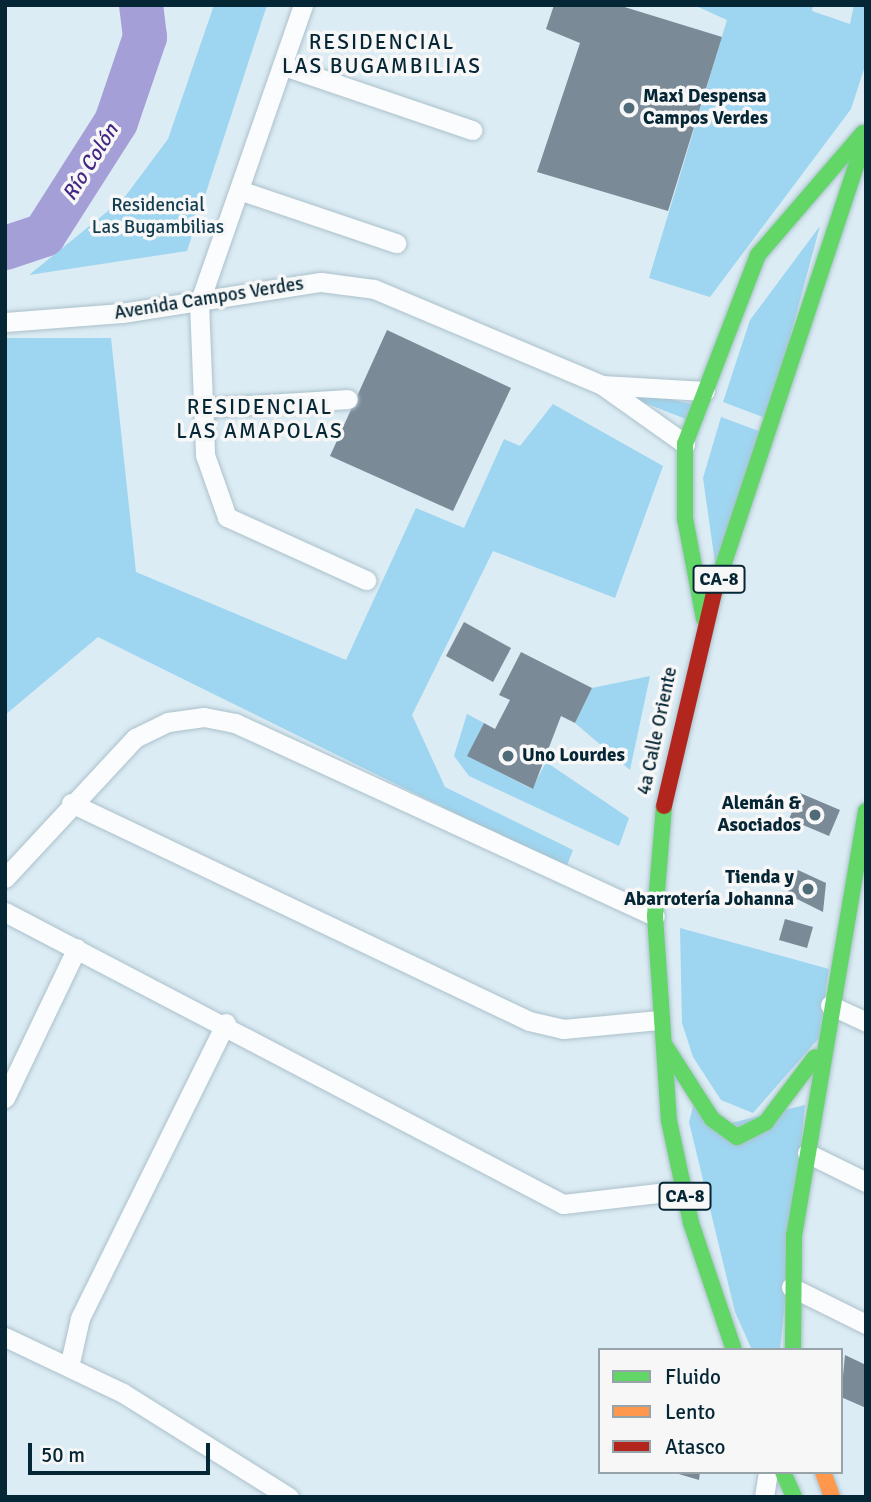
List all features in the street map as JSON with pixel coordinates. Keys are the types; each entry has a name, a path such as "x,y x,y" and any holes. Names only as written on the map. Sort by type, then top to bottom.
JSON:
{"highway":[{"path":"705,623 685,518 685,444 758,255 866,129"},
{"name":"4a Calle Oriente","path":"733,1348 684,1190 660,1028 655,916 672,753 705,623 866,137"},
{"path":"793,1348 790,1287 807,1153 823,1041 866,811"},
{"path":"660,1028 712,1119 737,1137 755,1131 793,1093 823,1041"},
{"path":"784,1474 794,1497"},
{"path":"824,1474 832,1497"}],"street":[{"path":"303,5 242,191 200,303 202,408 210,480 227,517 366,580"},
{"path":"284,66 472,130"},
{"path":"242,191 396,243"},
{"name":"Avenida Campos Verdes","path":"5,322 200,303 321,282 373,289 603,385 685,444"},
{"name":"Avenida Campos Verdes","path":"603,385 705,391"},
{"path":"202,408 348,399"},
{"path":"5,878 71,803 135,738 168,722 204,717 235,723 655,916"},
{"path":"71,803 529,1021 563,1030 660,1028"},
{"path":"5,912 226,1023 563,1204 684,1190"},
{"path":"5,1098 77,948"},
{"path":"830,1005 866,1022"},
{"path":"69,1367 80,1318 226,1023"},
{"path":"807,1153 866,1182"},
{"path":"790,1287 866,1324"},
{"path":"5,1337 139,1402 289,1497"},
{"path":"764,1497 768,1474"}],"green space":[{"name":"Residencial Las Bugambilias","path":"214,5 267,5 187,251 29,275 124,198 168,139"},
{"path":"694,5 813,5 812,11 850,24 854,5 866,5 866,63 851,109 710,297 649,278 727,20"},
{"path":"820,226 768,419 723,402 750,320"},
{"path":"5,338 111,338 136,572 346,660 416,508 464,528 504,439 520,446 553,404 663,466 615,598 493,551 412,715 445,787 573,850 566,868 98,637 5,715"},
{"path":"635,391 700,406 696,423 632,398"},
{"path":"721,417 764,433 719,591 703,478"},
{"name":"Uno Lourdes","path":"650,676 630,770 575,723 592,688"},
{"name":"Uno Lourdes","path":"467,714 484,723 468,756 532,789 546,762 629,818 619,846 469,776 454,756"},
{"path":"680,928 829,969 819,1038 753,1113 721,1100 693,1057 682,1023"},
{"path":"694,1103 710,1128 805,1105 780,1348 751,1348 735,1312 689,1122"}],"building":[{"name":"Maxi Despensa Campos Verdes","path":"554,5 618,5 722,37 668,211 537,172 580,43 546,29"},
{"path":"387,330 511,388 453,511 330,456"},
{"path":"464,622 511,648 493,682 446,656"},
{"name":"Uno Lourdes","path":"521,652 592,688 575,723 561,716 533,789 467,756 484,723 495,729 510,700 499,695"},
{"name":"Alemán & Asociados","path":"800,793 840,810 829,836 789,819"},
{"name":"Tienda y Abarrotería Johanna","path":"798,870 826,883 823,912 787,894"},
{"path":"785,919 813,927 807,948 779,940"},
{"path":"845,1355 866,1365 866,1408 843,1398"},
{"path":"679,1474 700,1474 699,1480"}],"waterway":[{"name":"Río Colón","path":"5,248 44,235 116,122 145,37 141,5"}],"traffic: fast":[{"path":"704,619 685,518 685,444 758,255 863,133"},
{"path":"714,593 866,137"},
{"path":"664,806 655,916 669,1121 691,1223 733,1348"},
{"path":"793,1348 794,1236 866,811"},
{"path":"666,1047 712,1119 737,1137 766,1122 815,1057"},
{"path":"784,1474 794,1497"}],"traffic: slow":[{"path":"824,1474 832,1497"}],"traffic: jam":[{"path":"664,806 714,593"}],"place":[{"name":"Maxi Despensa Campos Verdes","path":"629,108"},
{"name":"Uno Lourdes","path":"508,756"},
{"name":"Alemán & Asociados","path":"815,815"},
{"name":"Tienda y Abarrotería Johanna","path":"808,889"}],"district":[{"name":"RESIDENCIAL LAS BUGAMBILIAS","path":"382,54"},
{"name":"RESIDENCIAL LAS AMAPOLAS","path":"260,419"}]}
